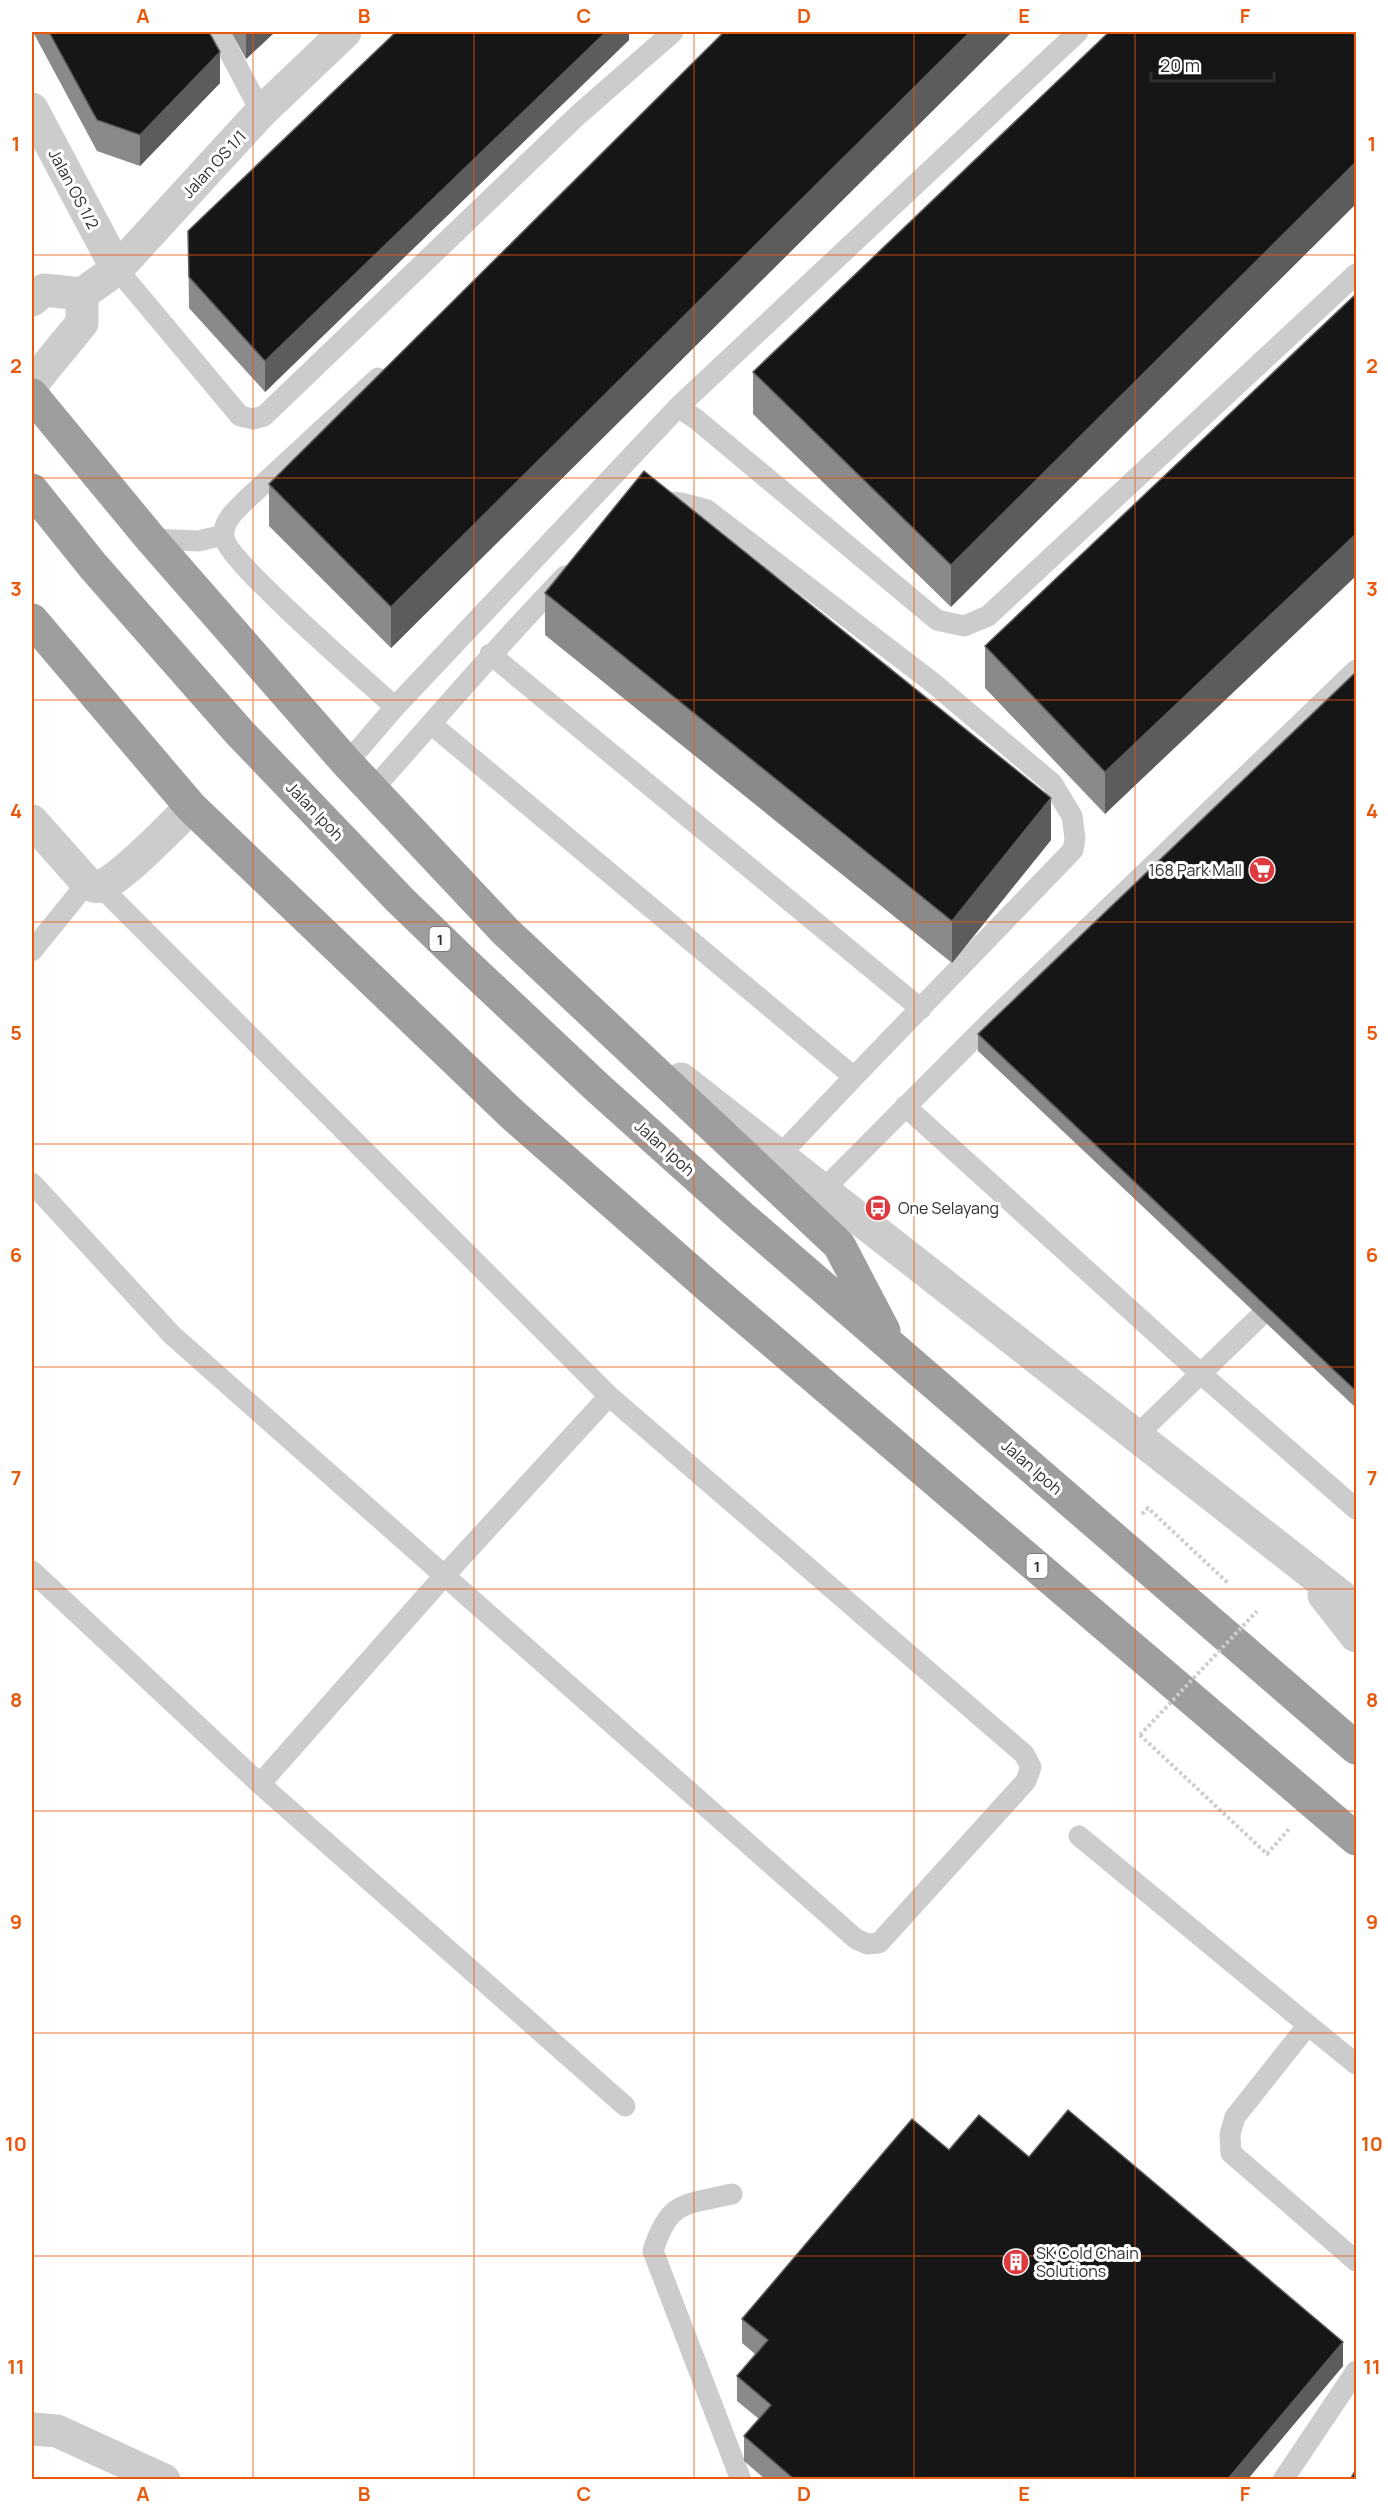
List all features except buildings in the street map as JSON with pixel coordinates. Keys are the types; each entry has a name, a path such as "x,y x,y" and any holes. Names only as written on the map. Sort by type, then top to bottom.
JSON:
{"highway":[{"path":"32,395 151,538 347,763 505,931 838,1245 892,1347"},
{"name":"Jalan Ipoh","path":"32,490 100,575 224,715 399,900 598,1089 743,1218 1356,1748"},
{"name":"1","path":"32,620 191,807 514,1116 717,1294 1356,1839"}],"street":[{"name":"Jalan OS 1/1","path":"82,294 117,269 261,112 345,32"},
{"name":"Jalan OS 1/2","path":"32,109 117,269"},
{"path":"32,300 44,290 82,294 82,323 32,384"},
{"path":"32,821 94,884 120,874 191,807"},
{"path":"573,994 1356,1608"},
{"path":"1297,1561 1356,1636"},
{"path":"32,2429 57,2432 164,2480"}],"lane":[{"path":"219,32 261,112"},
{"path":"347,763 395,707 678,407 1078,32"},
{"path":"117,269 240,416 253,419 264,416 662,35"},
{"path":"678,407 696,419 937,620 964,626 988,616 1356,274"},
{"path":"394,363 247,499 227,520 224,535 227,547 253,576 395,707"},
{"path":"637,510 655,500 681,503 708,510 932,682 1044,776 1052,783 1072,816 1075,838 1073,849 779,1156"},
{"path":"151,538 198,542 224,535"},
{"path":"373,789 490,654 578,562"},
{"path":"490,654 921,1009"},
{"path":"823,1190 991,1021 1356,670"},
{"path":"431,724 854,1077"},
{"path":"1301,724 1309,744"},
{"path":"1209,810 1230,820"},
{"path":"32,951 94,884 609,1396 1024,1754 1031,1767 1026,1781 879,1943 867,1944 856,1939 172,1335 32,1183"},
{"path":"905,1106 1200,1373 1356,1509"},
{"path":"1136,1436 1279,1298"},
{"path":"260,1784 444,1576 609,1396"},
{"path":"32,1571 260,1784 625,2106"},
{"path":"1079,1836 1356,2064"},
{"path":"1308,2025 1235,2117 1230,2134 1231,2152 1356,2261"},
{"path":"732,2194 680,2205 661,2226 653,2251 741,2480"},
{"path":"1283,2480 1356,2371"}],"path":[{"path":"1257,1611 1140,1735 1267,1854 1313,1802"}],"place":[{"name":"168 Park Mall","path":"1262,870"},
{"name":"One Selayang","path":"878,1208"},
{"name":"SK Cold Chain Solutions","path":"1016,2262"}]}
